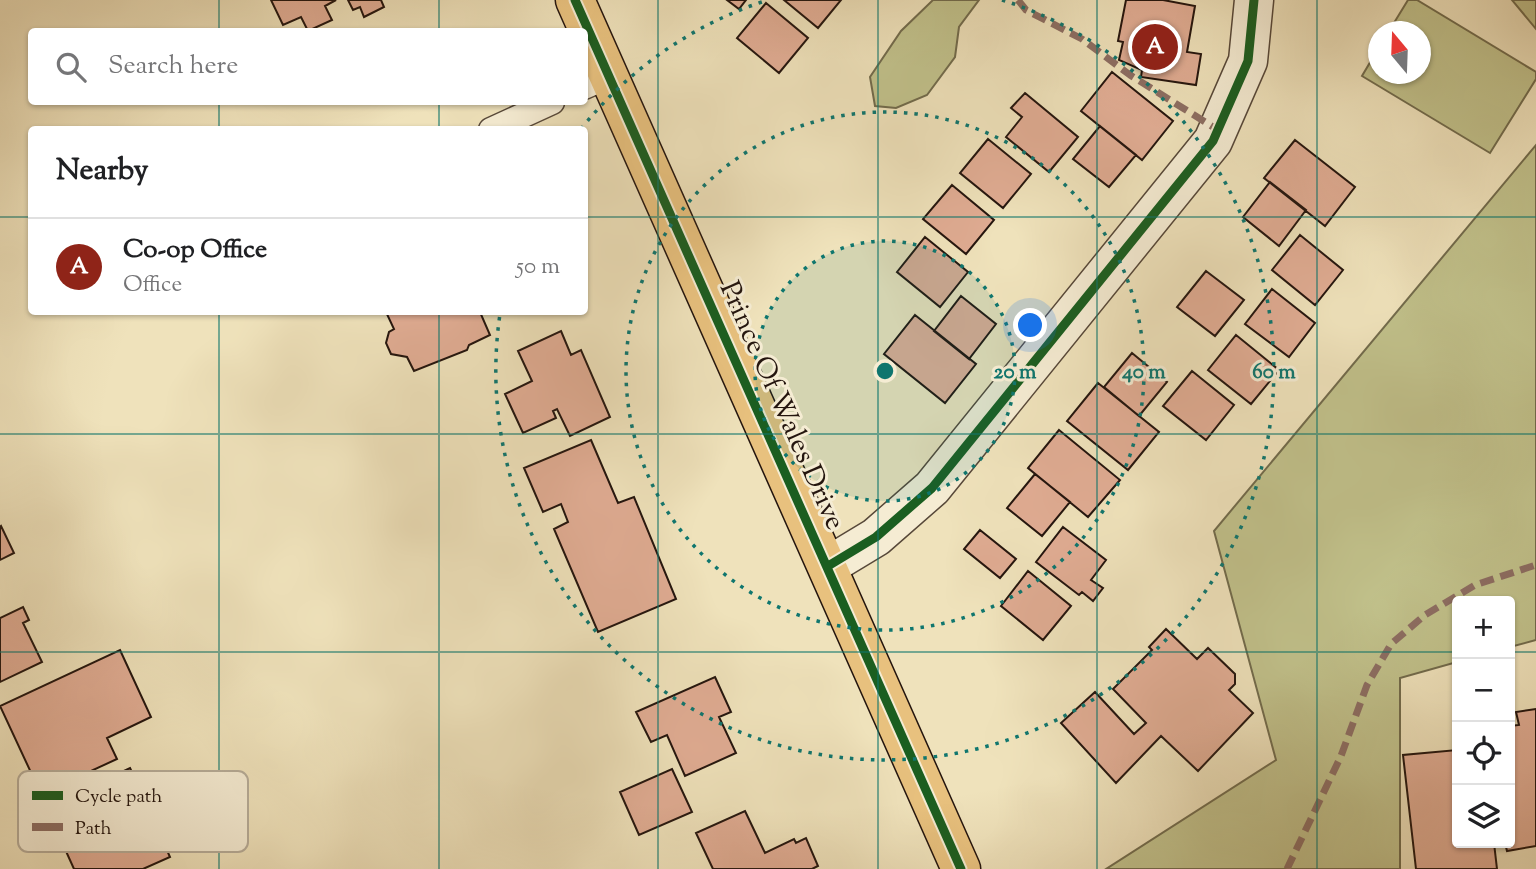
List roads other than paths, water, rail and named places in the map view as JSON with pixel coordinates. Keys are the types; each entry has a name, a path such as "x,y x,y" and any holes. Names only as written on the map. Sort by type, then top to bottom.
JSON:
{"main road":[{"name":"Prince Of Wales Drive","path":"575,0 583,28"},
{"name":"Prince Of Wales Drive","path":"588,48 597,82 828,566 961,869"}],"street":[{"path":"828,566 876,537 932,488 1213,141 1248,61 1254,0"}],"lane":[{"path":"500,126 545,105"}],"place":[{"name":"Co-op Office","path":"1155,47"}]}
